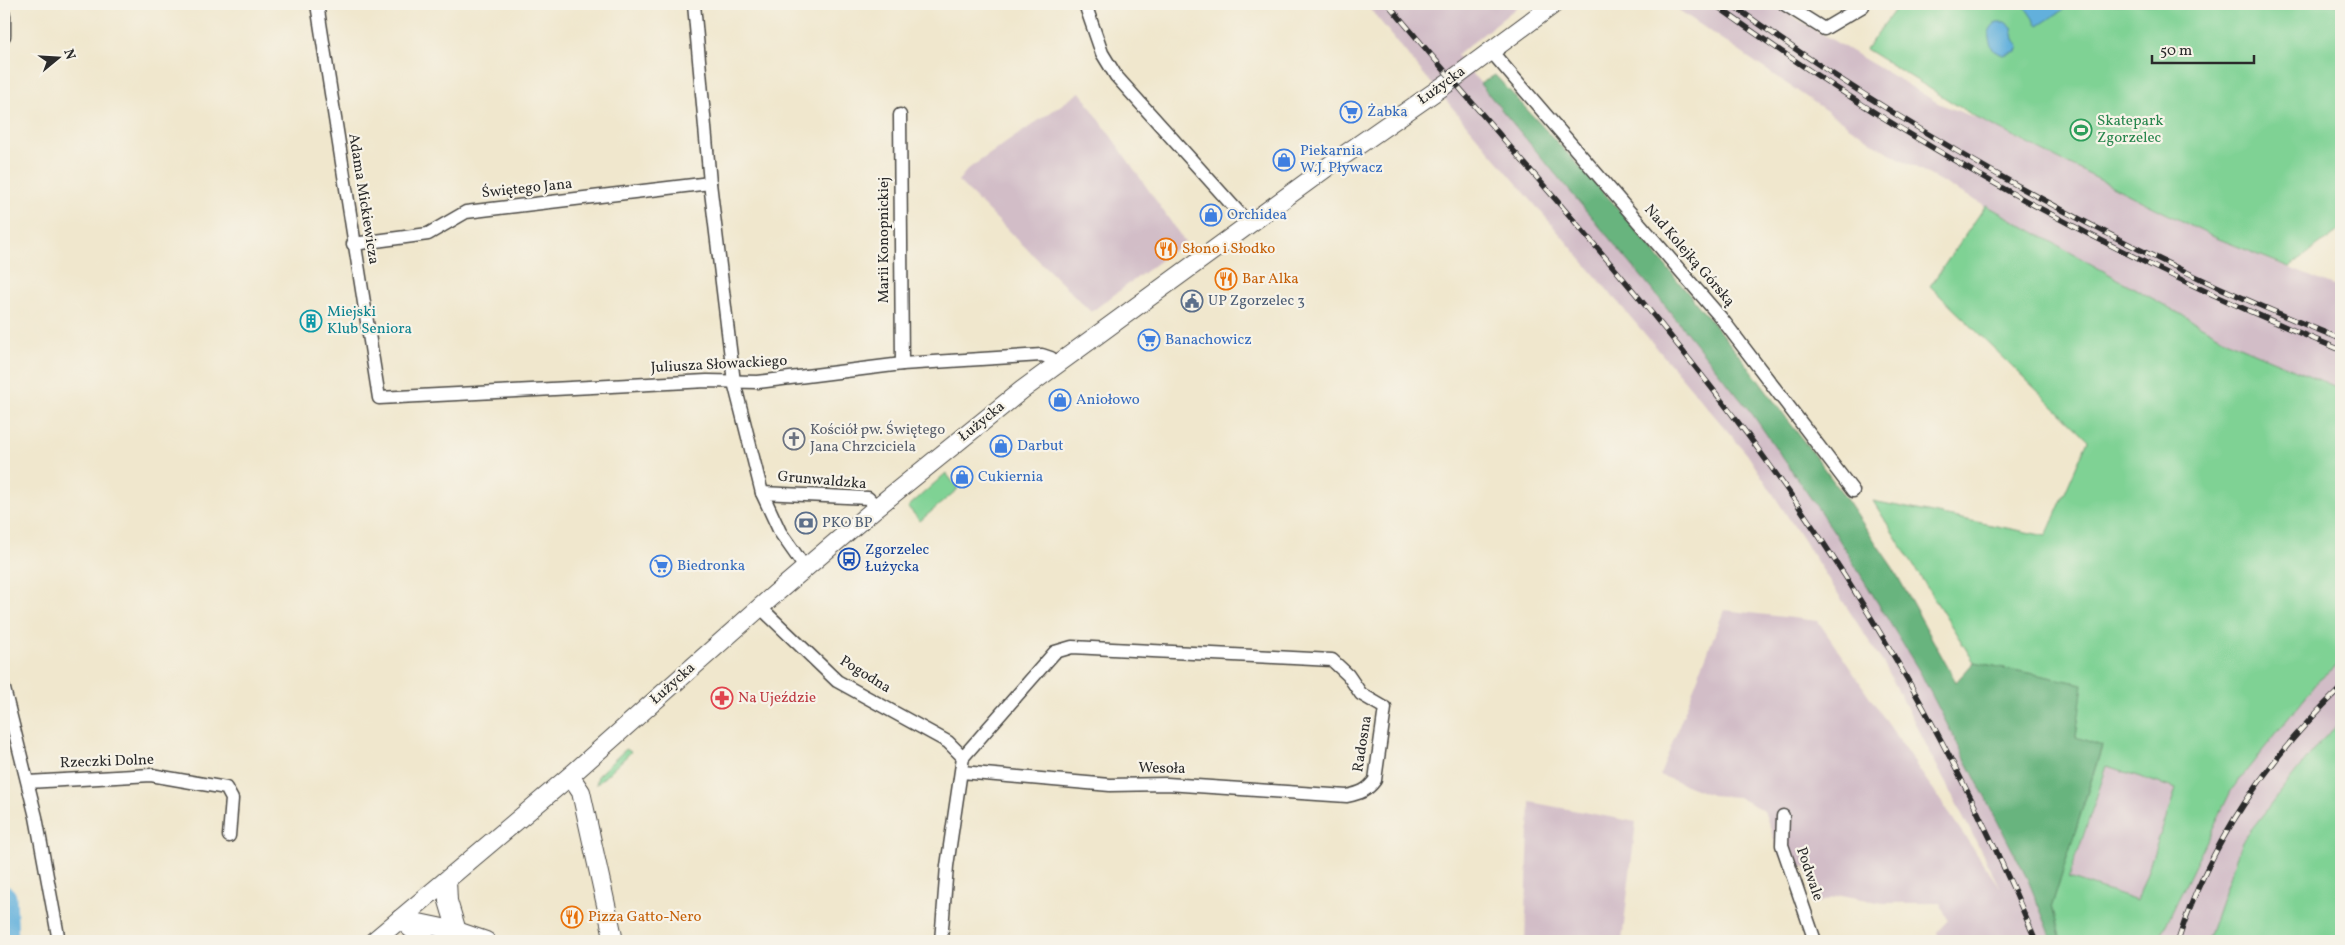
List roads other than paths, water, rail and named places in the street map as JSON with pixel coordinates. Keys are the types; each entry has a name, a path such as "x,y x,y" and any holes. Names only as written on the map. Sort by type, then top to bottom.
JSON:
{"main road":[{"name":"Łużycka","path":"374,941 570,776 760,607 877,507 1056,364 1337,160 1449,82 1554,4"},
{"path":"570,776 581,792 614,941"},
{"path":"447,880 448,901 457,931"},
{"path":"400,919 457,931 486,941"},
{"path":"400,919 426,941"}],"street":[{"name":"Adama Mickiewicza","path":"317,4 353,244 379,398"},
{"path":"694,4 710,183 734,382"},
{"path":"1085,4 1102,53 1116,76 1250,225"},
{"path":"1784,4 1824,29 1862,6"},
{"path":"4,15 4,36"},
{"name":"Nad Kolejką Górską","path":"1490,50 1722,319 1853,491"},
{"name":"Marii Konopnickiej","path":"900,115 902,364"},
{"name":"Świętego Jana","path":"353,244 428,234 466,212 710,183"},
{"name":"Juliusza Słowackiego","path":"379,398 758,382 902,364 1042,355 1051,358 1056,364"},
{"name":"Grunwaldzka","path":"734,382 762,493 780,532 806,569"},
{"name":"Grunwaldzka","path":"762,493 868,498 877,507"},
{"name":"Pogodna","path":"760,607 837,681 948,742 963,757"},
{"name":"Radosna","path":"963,757 1055,652 1072,647 1332,660 1348,675 1360,694 1385,708 1375,780 1370,788 1362,793"},
{"path":"4,689 28,782 46,866 58,941"},
{"path":"941,941 947,866 963,757"},
{"name":"Wesoła","path":"962,772 1110,785 1167,784 1347,796 1362,793"},
{"name":"Rzeczki Dolne","path":"28,782 151,775 226,788 232,800 229,836"},
{"name":"Podwale","path":"1783,816 1782,845 1814,941"}],"water":[{"path":"2023,4 2072,4 2038,26"},
{"path":"1997,22 2005,22 2012,28 2014,39 2019,47 2017,51 2003,55 1994,51 1990,43 1989,32"}],"waterway":[{"path":"4,898 6,941"}],"railway":[{"path":"1388,4 1672,338 1760,451 1806,517 1850,584 1932,723 2004,868 2036,941"},
{"path":"1714,4 1862,104 2017,196 2177,278 2341,350"},
{"path":"1731,4 1875,101 1950,147 2026,190 2182,270 2261,306 2341,339"},
{"path":"2178,941 2206,870 2244,804 2289,743 2341,688"}],"place":[{"name":"Żabka","path":"1351,112"},
{"name":"Skatepark Zgorzelec","path":"2081,130"},
{"name":"Piekarnia W.J. Pływacz","path":"1284,160"},
{"name":"Orchidea","path":"1211,215"},
{"name":"Słono i Słodko","path":"1166,249"},
{"name":"Bar Alka","path":"1226,279"},
{"name":"UP Zgorzelec 3","path":"1192,301"},
{"name":"Miejski Klub Seniora","path":"311,321"},
{"name":"Banachowicz","path":"1149,340"},
{"name":"Aniołowo","path":"1060,400"},
{"name":"Kościół pw. Świętego Jana Chrzciciela","path":"794,439"},
{"name":"Darbut","path":"1001,446"},
{"name":"Cukiernia","path":"962,477"},
{"name":"PKO BP","path":"806,523"},
{"name":"Zgorzelec Łużycka","path":"849,559"},
{"name":"Biedronka","path":"661,566"},
{"name":"Na Ujeździe","path":"722,698"},
{"name":"Pizza Gatto-Nero","path":"572,917"}]}
